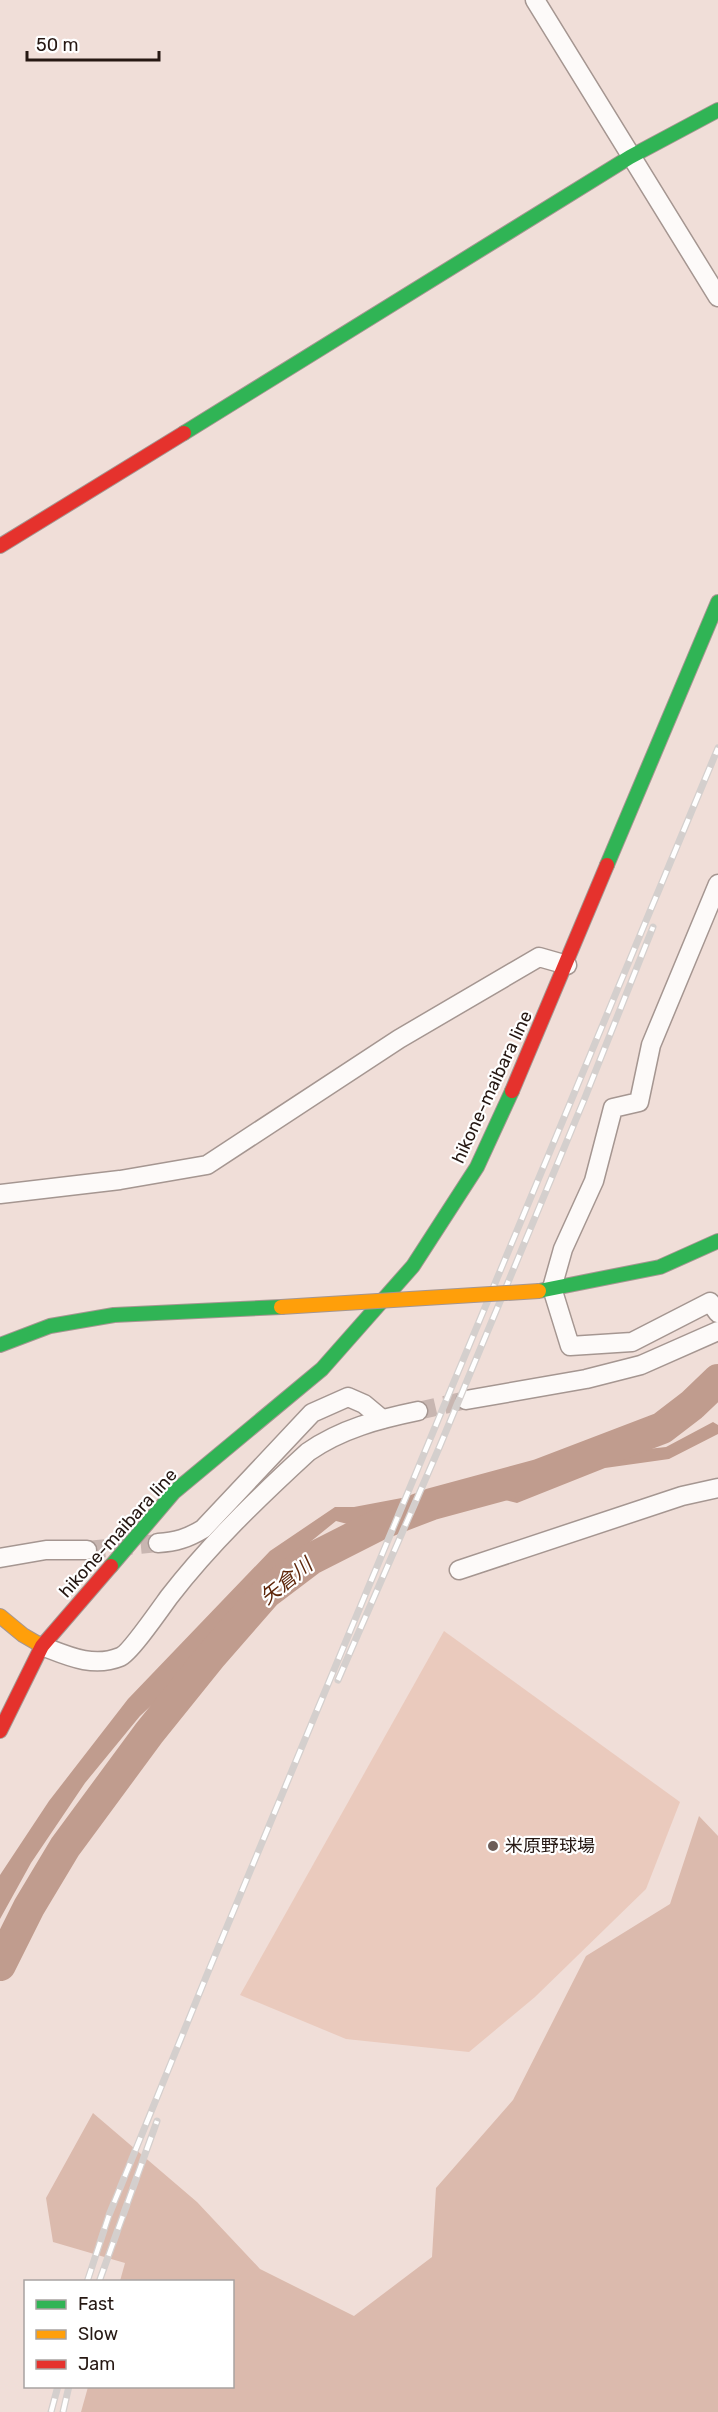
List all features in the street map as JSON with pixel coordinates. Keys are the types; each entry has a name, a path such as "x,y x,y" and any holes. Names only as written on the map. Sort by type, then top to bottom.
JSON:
{"street":[{"path":"535,0 718,297"},
{"path":"0,546 630,157 718,110"},
{"name":"hikone-maibara line","path":"0,1731 42,1646 174,1492 322,1369 413,1266 477,1167 567,966 718,602"},
{"path":"718,884 651,1045 639,1102 613,1108 594,1181 545,1289 570,1347 632,1342 710,1302 718,1313"},
{"path":"0,1194 120,1180 207,1165 399,1039 539,957 567,966"},
{"path":"0,1345 50,1326 114,1315 281,1307 545,1289 660,1267 718,1241"},
{"path":"466,1400 586,1379 641,1365 718,1331"},
{"path":"158,1543 182,1540 203,1529 312,1413 348,1397 364,1404 382,1419"},
{"path":"0,1616 23,1635 42,1646 70,1657 96,1663 123,1656 191,1569 216,1541 308,1452 325,1440 382,1419 418,1411"},
{"path":"459,1570 682,1496 718,1488"},
{"path":"0,1558 46,1550 87,1550"}],"shaded area":[{"path":"713,1422 718,1425 718,1434 669,1459 605,1468 517,1503 498,1498 472,1506 450,1502 359,1527 336,1521 283,1564 207,1639 187,1672 140,1716 85,1783 31,1863 0,1919 0,1875 49,1801 128,1699 270,1551 335,1507 354,1507 497,1480 524,1483 602,1454 666,1447"},
{"name":"米原野球場","path":"444,1631 680,1802 646,1889 535,1997 469,2052 346,2039 240,1995"},
{"path":"699,1816 718,1836 718,2412 81,2412 88,2388 234,2388 234,2280 120,2280 125,2263 53,2242 46,2198 93,2113 197,2202 260,2269 354,2316 432,2257 436,2188 513,2100 586,1956 670,1904"}],"waterway":[{"name":"矢倉川","path":"0,1965 29,1907 65,1847 149,1733 211,1656 266,1593 311,1559 380,1524 432,1504 539,1475 662,1428 692,1405 718,1380"}],"tunnel":[{"path":"418,1411 466,1400"},
{"path":"87,1550 158,1543"}],"railway":[{"path":"88,2280 109,2215 206,1977 718,748"},
{"path":"338,1680 439,1448 584,1100 653,927"},
{"path":"100,2280 157,2121"},
{"path":"51,2412 57,2388"},
{"path":"63,2412 69,2388"}],"traffic: fast":[{"path":"184,433 630,157 718,110"},
{"path":"607,865 718,602"},
{"path":"111,1566 174,1492 322,1369 413,1266 477,1167 512,1091"},
{"path":"539,1291 660,1267 718,1241"},
{"path":"0,1345 50,1326 114,1315 281,1307"}],"traffic: slow":[{"path":"281,1307 539,1291"},
{"path":"0,1616 23,1635 42,1646"}],"traffic: jam":[{"path":"0,546 184,433"},
{"path":"512,1091 607,865"},
{"path":"0,1731 42,1646 111,1566"}],"place":[{"name":"米原野球場","path":"493,1846"}]}
